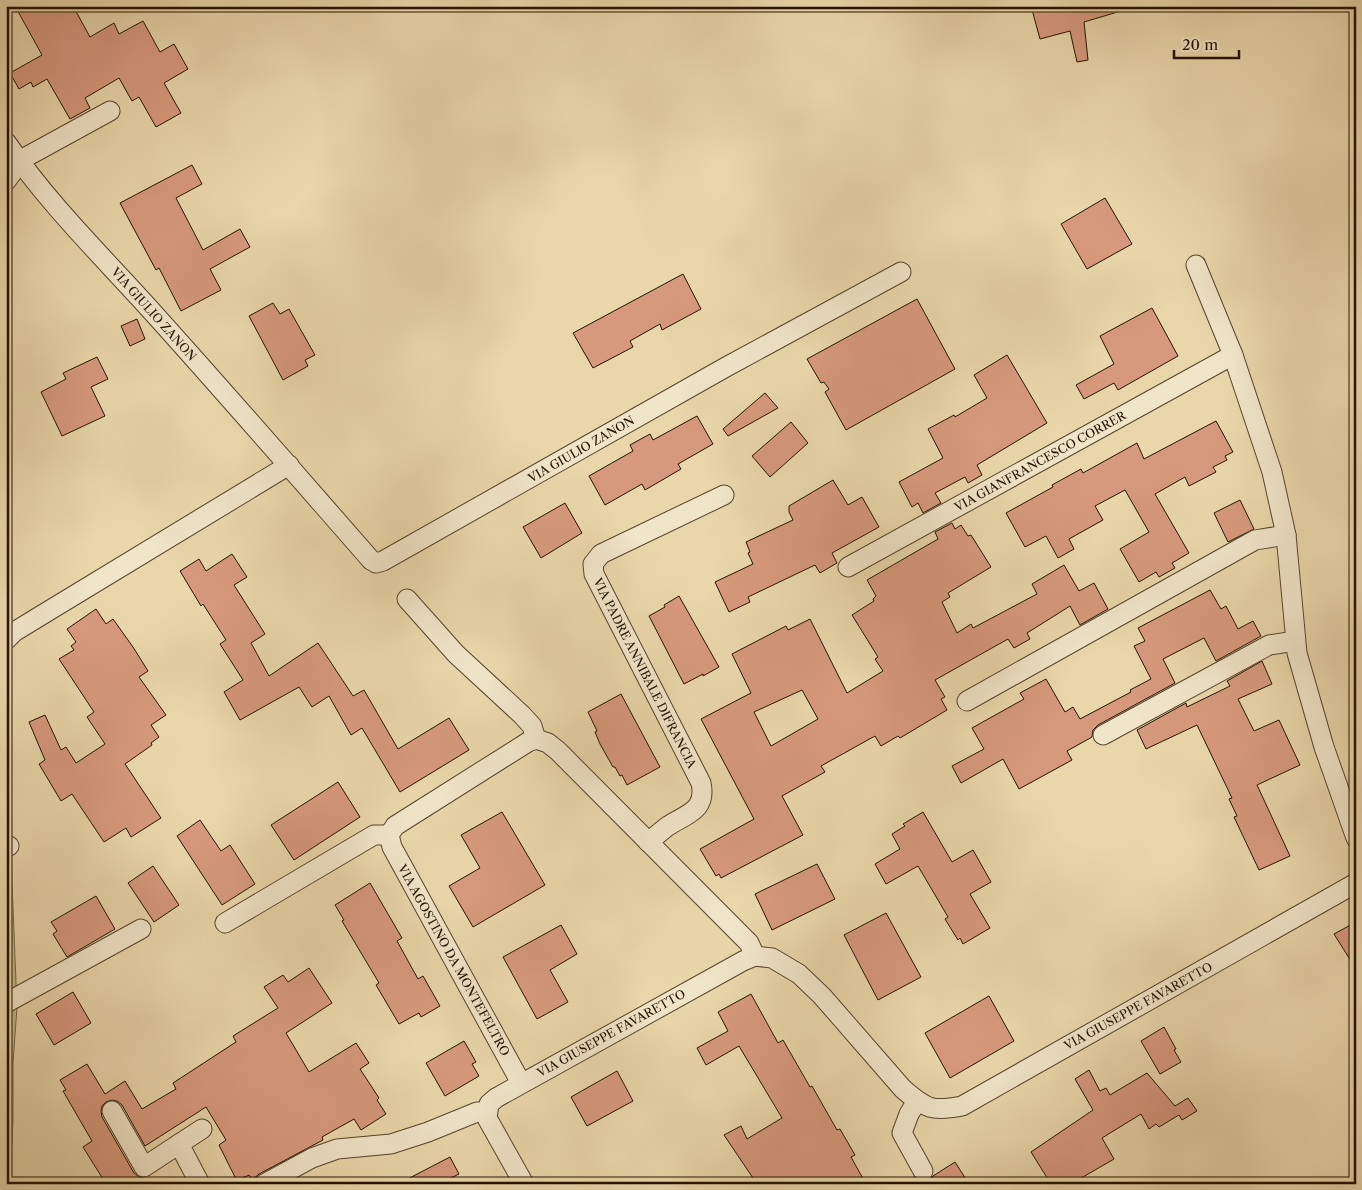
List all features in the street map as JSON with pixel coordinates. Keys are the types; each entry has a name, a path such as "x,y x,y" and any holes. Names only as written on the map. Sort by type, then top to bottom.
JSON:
{"street":[{"path":"6,181 26,157 110,111"},
{"name":"VIA GIULIO ZANON","path":"6,142 66,218 289,465 371,560 376,563 383,561 726,366 901,272"},
{"path":"1196,265 1233,355 1272,472 1286,535 1295,641 1300,666 1324,747 1356,838"},
{"name":"VIA GIANFRANCESCO CORRER","path":"848,567 1233,355"},
{"path":"6,640 14,632 43,614 289,465"},
{"name":"VIA PADRE ANNIBALE DIFRANCIA","path":"648,842 668,826 695,810 701,801 703,792 701,783 594,574 593,564 601,554 724,495"},
{"path":"967,701 1255,540 1286,535"},
{"path":"407,599 456,654 522,715 532,726 536,739"},
{"path":"1103,735 1270,645 1295,641"},
{"path":"224,923 374,835 389,835 395,826 528,742 536,739 548,743 558,751 749,943 755,956"},
{"name":"VIA AGOSTINO DA MONTEFELTRO","path":"389,835 392,847 521,1083"},
{"name":"VIA GIUSEPPE FAVARETTO","path":"486,1112 489,1104 496,1098 521,1083 755,956 772,958 800,974 822,996 903,1089 917,1101 929,1108 942,1110 962,1106 1356,884"},
{"path":"6,1003 141,929"},
{"path":"917,1101 909,1114 902,1133 923,1172"},
{"path":"112,1111 144,1167 202,1129"},
{"path":"264,1184 312,1158 337,1149 392,1144 477,1112 486,1112 493,1130 524,1184"},
{"path":"179,1144 200,1184"}],"shaded area":[{"path":"6,733 17,1007 13,1063 10,1184 6,1184"}],"building":[{"path":"15,6 73,6 90,37 114,23 119,34 143,21 160,52 174,44 188,69 164,83 181,113 156,127 139,97 132,101 119,78 85,98 90,108 70,119 47,79 33,87 31,82 19,89 10,73 42,55"},
{"path":"1031,6 1120,6 1121,11 1084,22 1088,60 1077,62 1070,31 1040,39"},
{"path":"192,165 202,184 176,198 203,250 240,229 250,247 210,269 221,290 181,311 159,268 156,270 120,203"},
{"path":"1105,198 1132,244 1087,269 1061,224"},
{"path":"683,274 701,309 662,330 660,324 630,341 633,347 593,368 573,333"},
{"path":"917,299 955,369 846,430 825,392 829,389 824,382 821,383 807,359"},
{"path":"273,303 280,314 289,309 315,355 305,360 308,366 283,380 249,316"},
{"path":"1152,308 1178,356 1118,390 1114,383 1084,399 1076,385 1114,364 1100,336"},
{"path":"137,319 145,339 130,346 121,326"},
{"path":"1007,355 1047,423 977,465 982,475 968,483 965,477 935,493 941,503 923,513 918,503 912,507 899,482 943,458 928,429 954,415 955,417 987,398 974,375"},
{"path":"97,357 108,379 91,387 105,416 62,436 41,392 66,379 63,373"},
{"path":"765,393 778,408 728,436 723,429"},
{"path":"697,416 713,444 678,464 681,469 645,490 642,484 605,505 589,476 633,451 630,445 650,434 653,440"},
{"path":"1216,421 1233,452 1225,456 1227,460 1213,467 1216,472 1189,486 1185,477 1155,494 1189,553 1172,563 1175,568 1159,577 1156,572 1139,582 1120,549 1149,532 1125,490 1095,506 1103,520 1069,539 1074,549 1058,558 1046,536 1025,547 1006,513 1081,469 1083,473 1137,443 1144,459"},
{"path":"791,422 808,443 770,477 752,456"},
{"path":"833,480 848,505 862,497 879,527 832,553 837,563 820,573 815,565 748,597 750,602 729,612 715,582 753,564 746,542 793,520 789,512 789,506"},
{"path":"1240,500 1254,529 1228,542 1214,513"},
{"path":"565,503 582,533 541,558 523,527"},
{"path":"952,523 955,529 961,525 968,536 971,535 991,567 948,593 950,597 942,602 957,633 971,624 973,628 1037,594 1032,584 1064,565 1079,591 1094,583 1108,609 1080,625 1070,606 1027,633 1030,639 1014,648 1008,639 935,680 945,697 941,699 947,710 900,738 898,736 881,746 875,736 821,766 825,772 782,796 803,835 721,878 719,874 716,876 700,849 754,819 701,719 751,693 732,654 786,626 788,630 810,619 847,693 883,671 875,659 878,657 852,615 874,601 873,599 876,596 867,580 938,539 935,532","holes":["802,690 818,719 771,746 754,712"]},
{"path":"232,554 247,577 234,585 265,634 251,643 269,676 318,643 353,696 364,690 398,749 449,718 469,750 400,792 362,728 351,735 329,696 312,707 299,687 240,720 224,692 243,680 220,644 226,640 203,604 201,606 180,571 199,559 206,571"},
{"path":"1210,590 1221,609 1226,606 1238,629 1253,621 1261,636 1216,661 1204,638 1163,659 1175,683 1098,725 1093,730 1092,737 1067,751 1072,760 1019,789 1003,759 961,783 952,766 984,749 972,728 1024,699 1020,693 1046,679 1065,712 1073,707 1080,719 1131,692 1130,690 1151,679 1134,646 1145,641 1138,628"},
{"path":"679,596 719,667 684,684 649,616"},
{"path":"96,609 106,624 113,619 133,647 148,671 139,677 166,715 151,725 159,737 151,743 152,745 125,764 161,818 131,837 126,828 104,842 72,794 61,801 39,764 45,760 29,722 45,715 61,750 66,747 76,763 105,744 87,717 94,712 59,659 74,650 71,646 76,642 67,629"},
{"path":"1262,661 1272,684 1238,699 1254,731 1279,720 1300,765 1257,785 1290,856 1259,870 1234,817 1237,816 1229,799 1232,798 1197,725 1146,749 1137,730 1186,703 1187,707 1230,686 1227,681"},
{"path":"621,694 660,767 627,785 622,775 620,776 615,767 613,767 600,744 595,732 597,731 588,712"},
{"path":"338,782 360,817 294,860 271,825"},
{"path":"502,812 545,885 473,927 449,886 480,868 461,835"},
{"path":"923,812 952,862 973,850 991,882 970,894 990,928 963,944 960,938 958,940 945,919 948,917 918,866 886,884 875,864 900,849 892,834 905,826 903,824"},
{"path":"200,820 221,851 230,845 255,884 222,905 177,836"},
{"path":"817,864 835,899 772,930 755,894"},
{"path":"153,866 179,905 154,922 128,883"},
{"path":"370,883 402,938 397,941 418,979 423,976 440,1006 421,1017 419,1013 399,1024 376,985 379,983 342,921 344,920 335,905"},
{"path":"96,896 115,929 67,957 53,934 57,931 51,922"},
{"path":"886,913 921,977 878,1000 844,935"},
{"path":"1356,922 1356,969 1334,934"},
{"path":"561,925 577,954 550,970 568,1002 537,1019 503,957"},
{"path":"309,968 332,1003 286,1033 309,1072 356,1043 369,1063 360,1069 379,1098 377,1100 386,1114 361,1130 354,1119 322,1137 323,1140 259,1174 252,1180 249,1175 237,1181 219,1145 226,1140 206,1107 145,1146 122,1105 112,1100 102,1106 102,1117 134,1173 139,1177 145,1178 149,1184 106,1184 83,1147 92,1141 63,1091 66,1090 60,1080 87,1064 105,1094 125,1081 142,1109 176,1089 173,1083 236,1042 233,1036 278,1008 264,987 283,975 288,982"},
{"path":"73,992 91,1023 54,1045 36,1014"},
{"path":"751,994 778,1043 783,1040 837,1130 840,1129 855,1155 851,1157 866,1184 757,1184 724,1135 741,1126 747,1139 782,1118 739,1046 706,1065 697,1048 728,1031 718,1012"},
{"path":"989,996 1014,1041 950,1078 925,1033"},
{"path":"1164,1027 1181,1062 1160,1074 1141,1041"},
{"path":"464,1041 476,1062 472,1064 479,1076 445,1096 426,1063"},
{"path":"1089,1070 1100,1091 1106,1088 1110,1095 1147,1073 1175,1106 1188,1098 1197,1111 1182,1120 1179,1115 1159,1127 1156,1124 1149,1129 1141,1114 1102,1138 1114,1159 1071,1184 1051,1184 1031,1152 1093,1110 1075,1079"},
{"path":"617,1071 633,1101 587,1126 571,1097"},
{"path":"450,1157 459,1174 439,1184 398,1184"},
{"path":"955,1162 969,1184 920,1184 929,1181 933,1176"}]}
